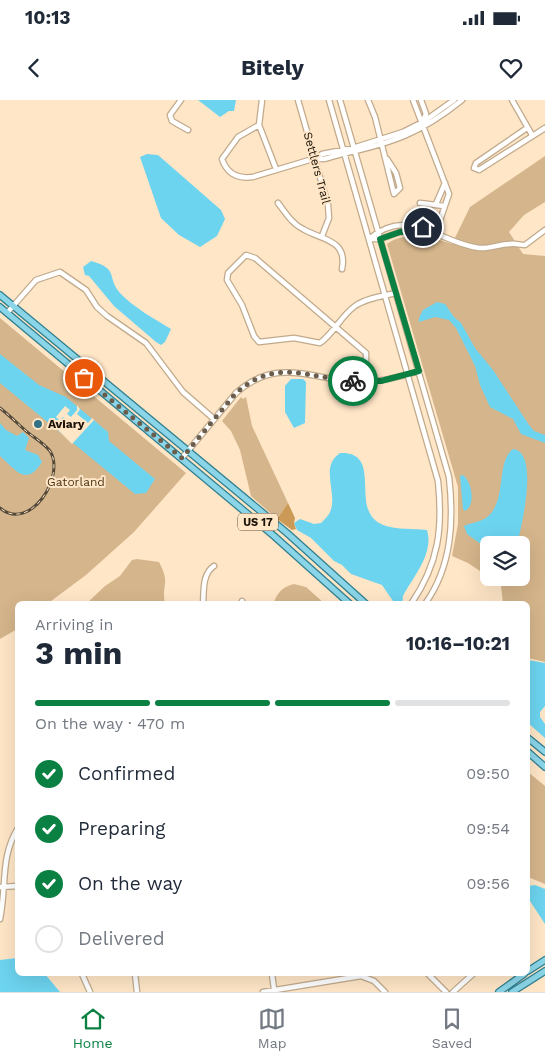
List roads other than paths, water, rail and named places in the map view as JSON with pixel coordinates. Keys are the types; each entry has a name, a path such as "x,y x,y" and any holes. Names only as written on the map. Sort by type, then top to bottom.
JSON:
{"main road":[{"name":"US 17","path":"0,295 287,533 363,601"},
{"name":"US 17","path":"0,307 274,536 347,601"},
{"path":"530,740 545,752"},
{"path":"530,754 545,767"},
{"path":"530,970 545,960"},
{"path":"512,992 545,971"},
{"path":"499,992 521,976"}],"street":[{"path":"181,100 170,115 172,121 188,130"},
{"path":"262,100 260,125 276,169"},
{"name":"Settlers Trail","path":"298,100 328,205 329,218 322,236"},
{"path":"329,100 438,481 442,512 440,534 425,582 413,601"},
{"path":"340,100 449,477 452,522 445,562 436,587 427,601"},
{"path":"368,100 387,158 396,173 400,188 394,194 387,170 387,158"},
{"path":"413,100 449,194 439,223"},
{"path":"421,100 426,114 424,125"},
{"path":"424,125 454,100"},
{"path":"316,158 323,160 382,142 424,125 462,100"},
{"path":"512,100 532,135"},
{"path":"260,125 238,137 222,159 225,167 233,175 245,178 316,158 322,154 342,148 354,150"},
{"path":"527,128 476,163 474,168 479,170 545,128"},
{"path":"496,149 500,156"},
{"path":"436,204 445,183"},
{"path":"420,203 444,206"},
{"path":"278,204 296,225 322,236 340,250 344,260 342,269"},
{"path":"369,239 378,232 412,225 478,248 492,248 509,244 525,245 545,230"},
{"path":"369,239 380,239 400,232 428,230"},
{"path":"366,366 366,353 337,326 255,258 246,255 228,273 226,280 242,304 254,336 259,342 294,338 320,343 337,326 356,305 396,293"},
{"path":"7,313 36,280 49,274 60,272 86,290 97,307 107,316 146,343 183,392 214,419"},
{"path":"72,367 78,360"},
{"path":"182,458 246,384 271,372 303,372 332,379 363,382 381,381 419,371"},
{"path":"434,558 445,562"},
{"path":"203,601 205,578 208,569 214,566"},
{"path":"0,918 1,857 4,845 15,832"},
{"path":"1,887 15,886"},
{"path":"83,976 90,992"},
{"path":"135,976 137,992"},
{"path":"272,976 274,989"},
{"path":"263,992 361,976 374,981 385,992"},
{"path":"430,976 446,992"},
{"path":"453,992 472,976"}],"water":[{"path":"198,100 236,100 234,111 229,111 220,117"},
{"path":"147,154 158,155 221,210 225,219 217,236 200,247 179,235 161,218 140,157"},
{"path":"91,261 109,270 120,293 132,304 171,329 165,342 161,345 156,342 114,306 89,276 85,275 83,267"},
{"path":"437,302 445,304 461,323 475,348 493,370 529,425 534,431 545,435 545,443 521,434 513,419 490,407 480,385 475,366 456,328 449,320 435,317 419,322 423,310"},
{"path":"0,354 39,385 66,397 108,432 109,441 155,479 146,493 135,494 0,383"},
{"path":"291,379 303,379 306,382 305,423 294,428 285,412 285,386"},
{"path":"0,423 6,430 17,436 23,432 29,438 25,450 38,455 42,462 31,474 21,474 0,456"},
{"path":"513,449 521,453 526,463 527,492 519,536 480,536 480,543 467,534 464,526 486,518 493,511 497,502 504,463"},
{"path":"340,453 352,455 360,460 364,469 366,502 369,512 380,524 427,530 428,547 425,556 402,601 393,601 382,585 351,574 342,565 334,561 311,538 297,530 294,523 300,519 314,524 321,523 329,514 332,507 330,474 334,459"},
{"path":"463,475 469,483 472,493 471,504 465,511 463,509 460,476"},
{"path":"530,660 545,663 545,706 540,712 540,717 545,724 545,738 530,725"},
{"path":"535,885 545,889 545,924 530,901 530,886"},
{"path":"15,958 15,976 47,976 60,992 0,992 0,960"}],"railway":[{"path":"0,408 48,448 54,462 49,487 33,508 23,513 11,514 0,508"}],"place":[{"name":"Aviary","path":"38,424"}],"park label":[{"name":"Gatorland","path":"76,482"}]}
